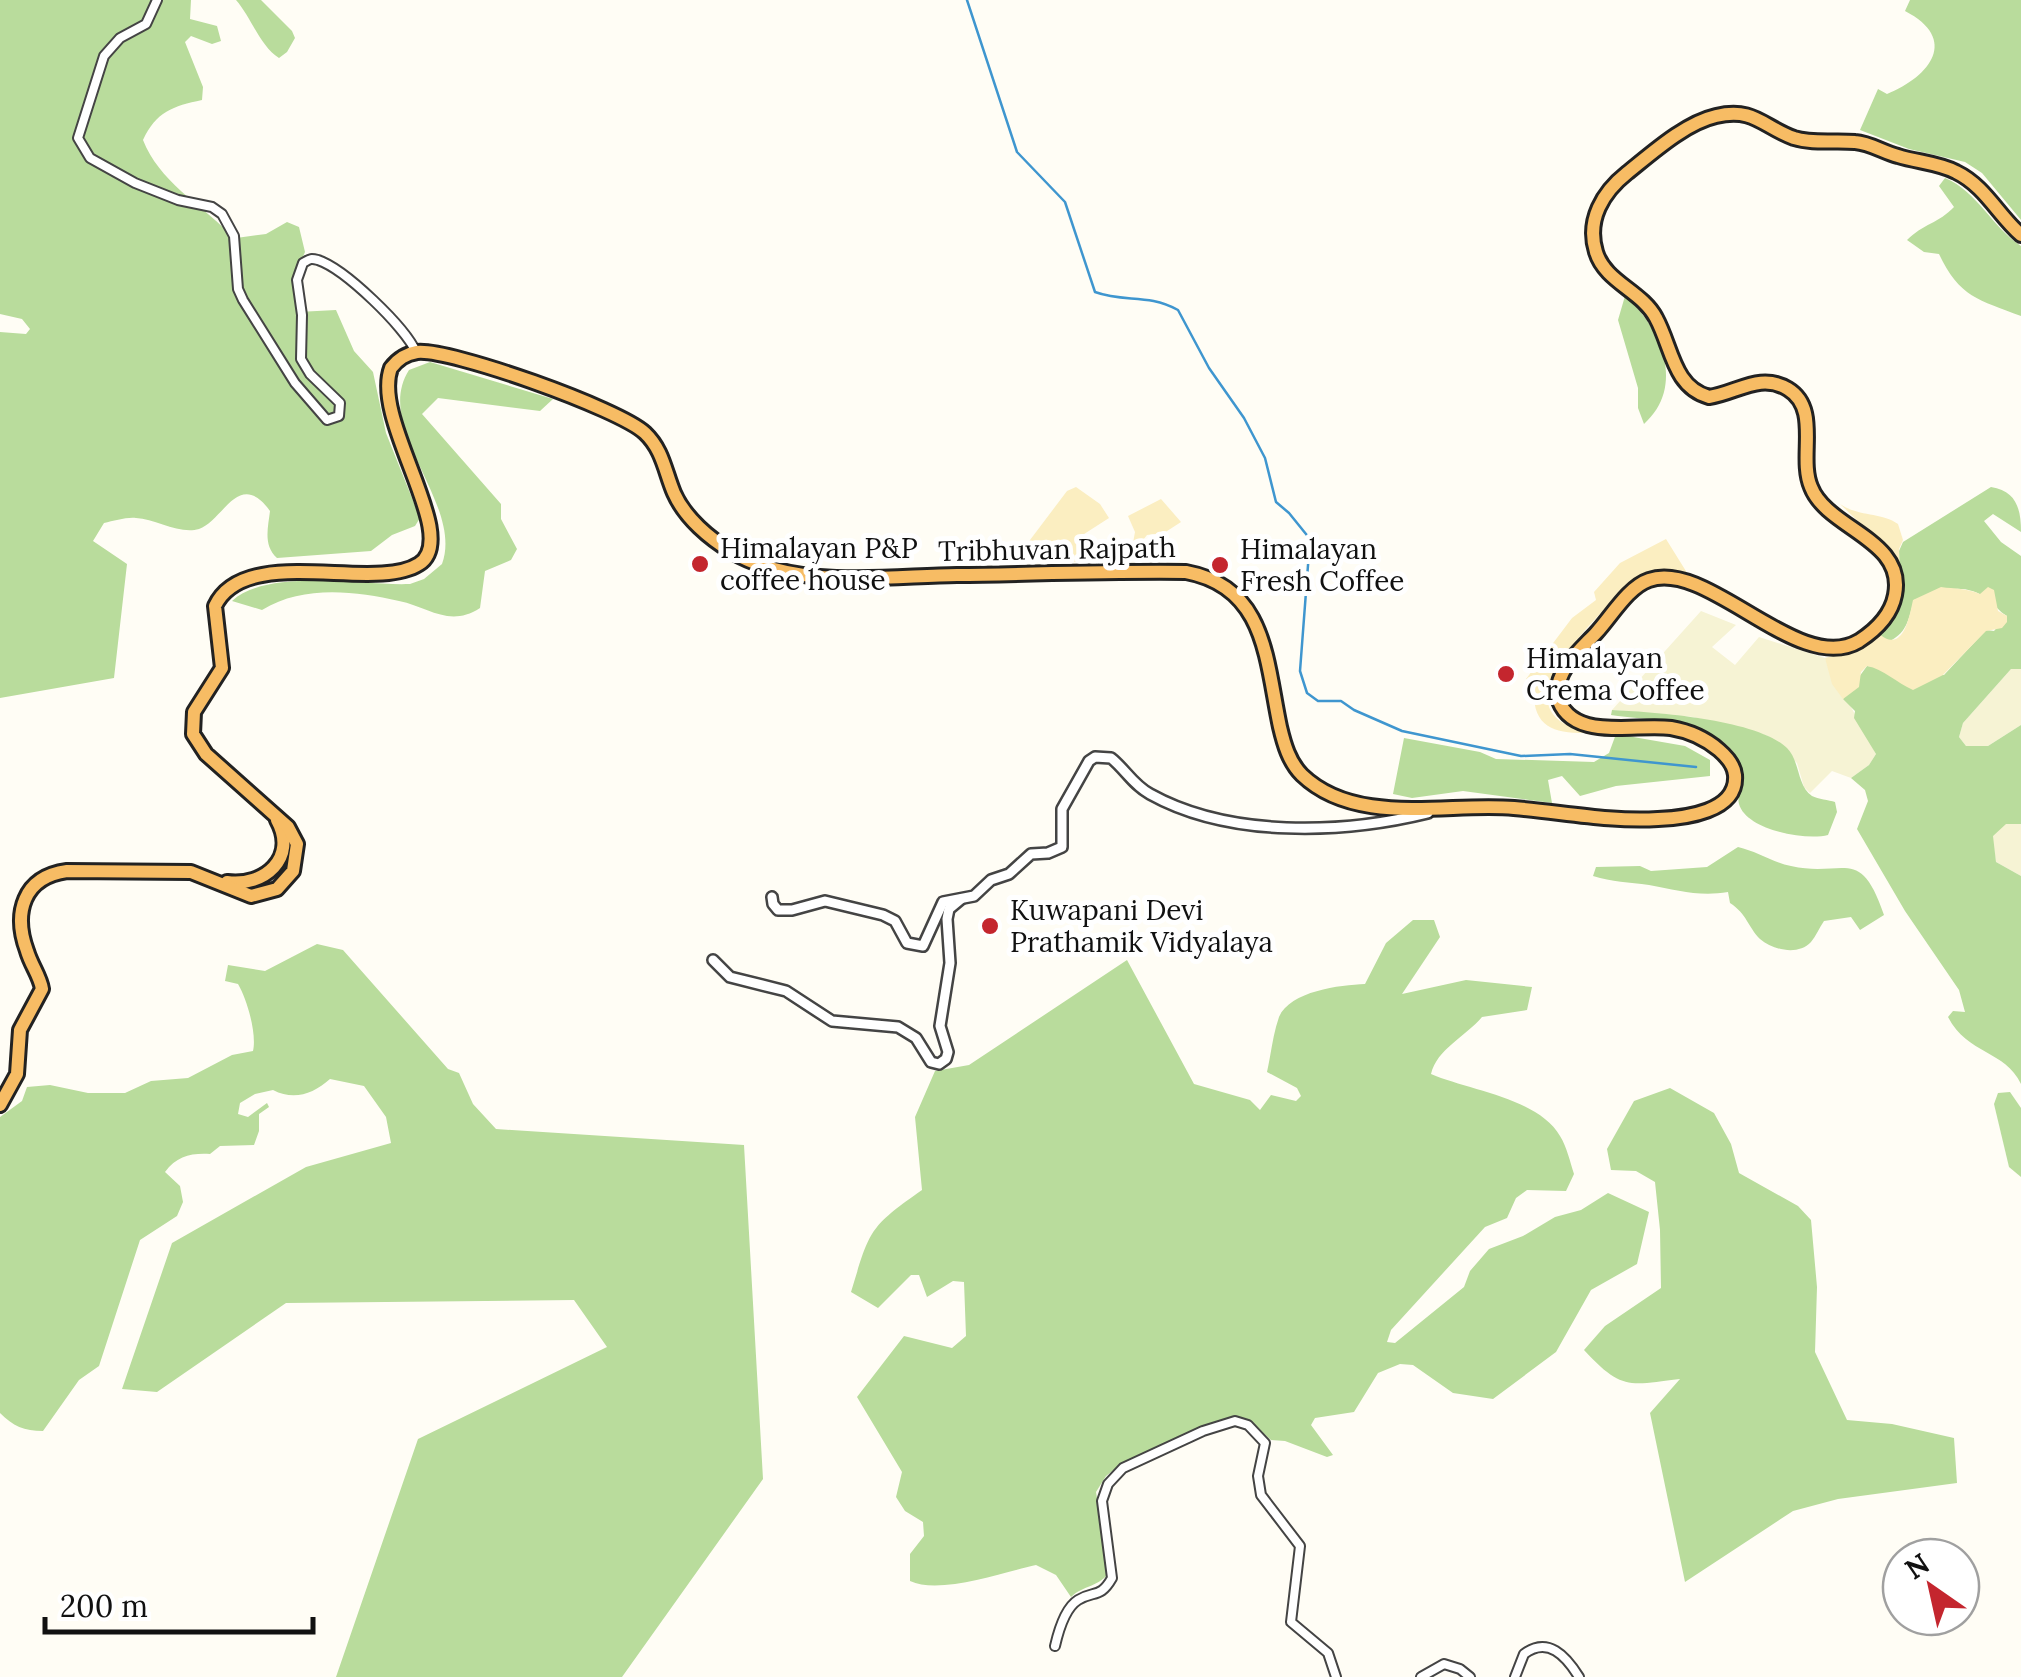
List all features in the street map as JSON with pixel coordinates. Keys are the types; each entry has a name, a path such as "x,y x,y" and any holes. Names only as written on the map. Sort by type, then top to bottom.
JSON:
{"highway":[{"name":"Tribhuvan Rajpath","path":"416,352 454,358 586,401 624,418 657,446 678,500 693,520 728,550 771,568 842,577 1186,572 1215,581 1234,594 1257,627 1289,757 1302,776 1330,792 1361,802 1420,809 1513,808 1644,820 1700,813 1726,798 1734,786 1734,768 1724,755 1691,733 1672,728 1586,725 1566,714 1558,700 1557,686 1564,670 1644,582 1658,578 1681,580 1789,635 1836,649 1850,646 1888,614 1895,595 1894,574 1886,558 1826,509 1812,492 1807,472 1806,419 1796,394 1763,380 1720,395 1698,394 1680,376 1650,308 1602,266 1594,246 1599,204 1612,185 1699,123 1715,116 1743,114 1800,139 1863,143 1952,170 1982,191 2021,235"},
{"path":"0,1105 17,1074 20,1030 42,989 22,929 22,905 30,888 50,874 72,870 184,871 256,896 276,889 290,876 297,860 297,844 291,831 271,809 214,762 193,734 194,712 222,668 215,606 231,586 252,578 288,572 392,572 413,567 427,556 433,542 430,520 396,432 387,395 392,368 402,357 416,352"}],"street":[{"path":"158,0 146,24 120,38 104,56 78,138 82,149 90,158 136,184 178,200 212,207 222,214 234,236 238,289 243,300 295,383 327,420 339,416 340,404 310,374 301,359 302,315 297,280 303,263 320,260 351,281 400,330 416,352"},
{"path":"772,897 778,910 825,901 883,915 894,921 908,943 923,946 943,902 974,896 991,880 1010,874 1031,854 1048,853 1062,846 1062,809 1089,761 1096,757 1110,758 1150,795 1203,816 1266,827 1355,826 1456,806"},
{"path":"712,960 730,978 786,990 832,1021 898,1027 916,1038 932,1062 939,1064 948,1052 940,1026 950,962 948,913 964,898"},
{"path":"1055,1646 1076,1601 1104,1591 1112,1578 1102,1501 1108,1484 1136,1460 1235,1421 1248,1425 1264,1443 1258,1476 1261,1495 1300,1546 1291,1622 1328,1653 1336,1677"},
{"path":"1515,1677 1524,1654 1542,1646 1554,1648 1566,1658 1579,1677"},
{"path":"1420,1677 1444,1664 1460,1668 1470,1677"}],"shaded area":[{"path":"1701,611 1736,625 1712,647 1735,665 1759,637 1825,658 1876,754 1869,765 1851,778 1832,771 1810,793 1804,787 1797,763 1768,736 1693,717 1612,710"},
{"path":"2011,669 2021,669 2021,725 1988,746 1966,746 1959,737 1963,723"},
{"path":"2006,823 2021,824 2021,876 1996,862 1992,836"}],"green space":[{"path":"0,0 191,0 190,19 217,26 221,41 212,44 191,36 185,42 203,87 202,100 167,112 143,140 159,168 229,233 229,239 266,234 287,222 299,227 305,252 295,274 298,312 336,310 354,351 373,372 386,433 420,518 415,526 392,535 371,551 277,558 268,542 270,511 249,495 232,501 199,529 184,530 136,518 104,523 93,541 127,564 114,678 0,698 0,332 26,334 30,329 22,319 0,314"},
{"path":"236,0 261,0 292,31 295,38 287,52 279,58 272,53"},
{"path":"1910,0 2021,0 2021,220 1982,173 1965,162 1909,149 1860,130 1878,89 1887,94 1903,86 1933,56 1931,33 1905,11"},
{"path":"1945,178 1967,192 2021,246 2021,316 1972,295 1954,280 1939,254 1924,252 1907,240 1954,207 1939,186"},
{"path":"1625,296 1649,324 1664,358 1664,393 1644,424 1618,320"},
{"path":"430,362 553,399 540,411 438,398 422,414 501,504 501,519 517,549 511,560 485,571 480,608 469,614 449,616 399,601 329,592 294,597 262,610 232,601 248,591 291,582 410,584 424,579 442,564 445,541 441,517 402,416 401,393 409,370"},
{"path":"1991,487 2006,492 2020,515 2021,532 1993,514 1984,521 2001,542 2021,556 2021,669 2011,669 1963,723 1959,737 1966,746 1988,746 2021,725 2021,824 2006,824 1993,836 1996,862 2021,876 2021,1084 2006,1065 1966,1039 1948,1017 1953,1011 1965,1012 1959,990 1905,911 1857,829 1868,801 1865,790 1851,778 1869,765 1876,754 1854,718 1855,711 1843,699 1867,666 1944,675 1986,630 1994,631 2007,616 1980,594 1952,589 1914,600 1904,629 1890,641 1878,633 1900,595 1899,551 1903,542"},
{"path":"1612,710 1704,719 1773,738 1791,753 1807,792 1835,802 1837,812 1828,835 1778,831 1753,821 1739,804 1740,765 1731,750 1711,734 1669,721 1611,715"},
{"path":"1616,734 1685,746 1710,760 1710,776 1616,786 1580,796 1562,776 1548,780 1552,803 1463,791 1412,798 1393,794 1404,738 1480,752 1496,759 1594,762 1609,753"},
{"path":"1738,847 1791,866 1858,871 1867,879 1884,915 1860,930 1851,917 1824,921 1806,946 1786,950 1760,939 1730,903 1728,892 1688,892 1593,876 1596,867 1640,866 1651,871 1707,867"},
{"path":"1413,920 1434,920 1440,937 1402,994 1466,980 1532,987 1527,1010 1482,1017 1445,1050 1431,1074 1536,1113 1560,1136 1574,1174 1566,1191 1527,1190 1516,1198 1507,1218 1485,1227 1391,1330 1387,1342 1395,1343 1464,1287 1470,1271 1489,1249 1523,1236 1555,1217 1581,1210 1608,1193 1649,1212 1637,1264 1591,1290 1556,1352 1493,1399 1453,1393 1413,1365 1400,1364 1378,1373 1354,1412 1315,1418 1311,1425 1333,1455 1327,1457 1285,1441 1271,1440 1250,1421 1230,1418 1124,1462 1106,1476 1096,1492 1109,1572 1101,1581 1071,1597 1056,1575 1036,1565 955,1584 923,1585 910,1581 910,1554 924,1536 923,1522 905,1511 896,1497 902,1472 857,1397 904,1336 952,1348 966,1336 964,1282 953,1281 927,1297 919,1275 911,1275 878,1308 851,1292 873,1232 922,1190 915,1117 935,1071 969,1065 1127,960 1194,1084 1250,1100 1260,1110 1271,1095 1296,1101 1301,1096 1297,1088 1267,1072 1279,1017 1304,995 1365,984 1386,943"},
{"path":"317,944 343,950 448,1069 459,1073 473,1104 496,1129 744,1145 763,1479 622,1677 336,1677 418,1439 607,1347 574,1300 286,1303 157,1392 122,1389 172,1243 306,1167 391,1143 386,1117 364,1086 330,1079 303,1094 273,1090 255,1094 240,1103 238,1114 248,1117 267,1103 269,1107 259,1114 254,1145 220,1146 210,1154 174,1162 165,1172 180,1186 183,1202 177,1216 140,1240 99,1366 79,1380 43,1431 19,1427 0,1413 0,1117 22,1101 27,1087 50,1085 88,1093 125,1093 151,1081 188,1078 232,1055 253,1051 245,998 238,984 225,981 228,965 265,971"},
{"path":"1670,1088 1714,1113 1731,1144 1739,1173 1798,1206 1811,1220 1817,1287 1815,1352 1847,1420 1892,1424 1954,1438 1957,1483 1838,1499 1793,1511 1685,1582 1650,1413 1680,1379 1627,1382 1608,1373 1584,1350 1605,1326 1661,1288 1655,1182 1636,1171 1611,1170 1607,1149 1634,1101"},
{"path":"2010,1092 2021,1108 2021,1177 2009,1167 1994,1104 1998,1093"}],"sand":[{"path":"1076,487 1100,504 1109,518 1081,536 1090,561 1042,563 1028,552 1027,544 1067,491"},
{"path":"1161,499 1181,522 1164,533 1147,535 1139,545 1133,543 1135,532 1128,516"},
{"path":"1840,504 1898,524 1903,540 1899,549 1900,577 1885,547"},
{"path":"1666,539 1689,576 1655,571 1630,582 1571,648 1550,682 1548,698 1552,713 1566,725 1591,733 1566,732 1548,726 1536,711 1534,685 1526,679 1572,618 1596,600 1594,592 1620,563"},
{"path":"1941,587 1980,594 1988,587 1994,590 1998,611 2007,616 2007,622 2002,628 1986,631 1943,675 1913,690 1867,666 1861,672 1859,687 1843,699 1832,684 1825,658 1843,653 1878,633 1887,639 1899,637 1913,600"}],"waterway":[{"path":"967,0 1017,152 1065,202 1095,292 1156,302 1178,310 1265,458 1276,502 1310,539 1300,671 1307,693 1318,701 1341,701 1402,731 1521,756 1570,754 1696,767"}],"place":[{"name":"Himalayan P&P coffee house","path":"700,564"},
{"name":"Himalayan Fresh Coffee","path":"1220,565"},
{"name":"Himalayan Crema Coffee","path":"1506,674"},
{"name":"Kuwapani Devi Prathamik Vidyalaya","path":"990,926"}]}
